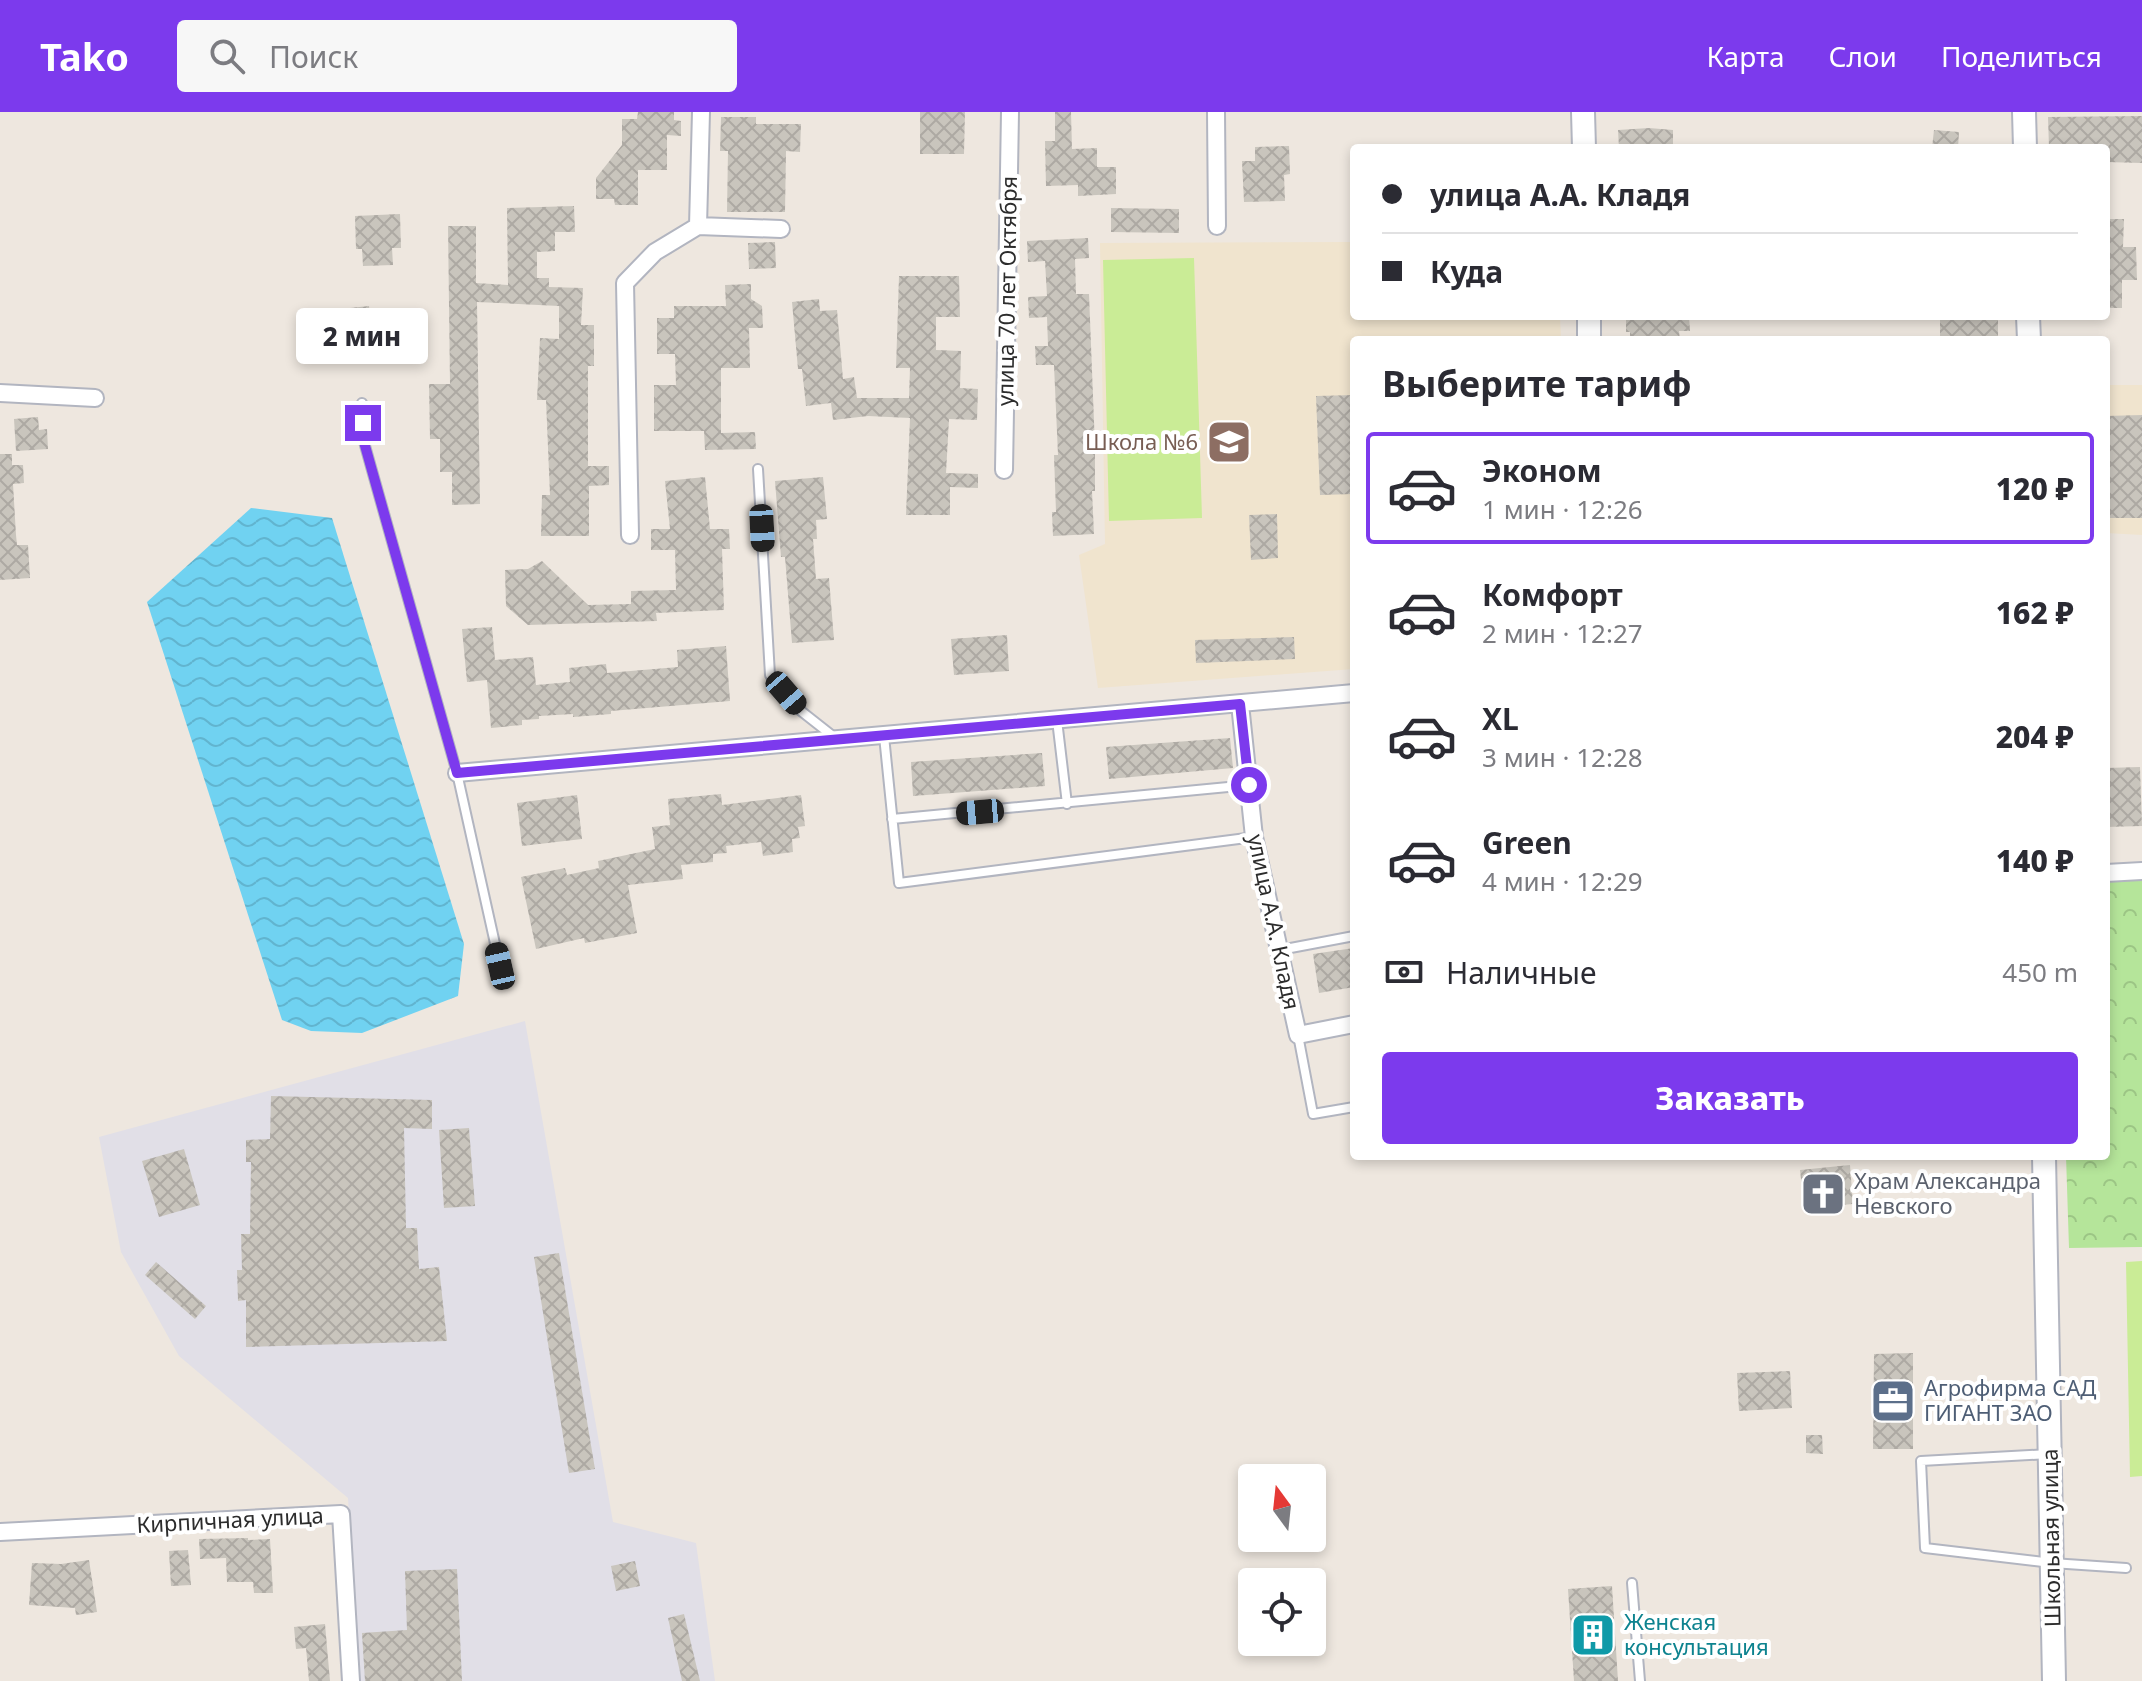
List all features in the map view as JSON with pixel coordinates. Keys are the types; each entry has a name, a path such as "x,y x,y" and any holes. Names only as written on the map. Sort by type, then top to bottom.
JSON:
{"street":[{"path":"698,226 701,112"},
{"name":"улица 70 лет Октября","path":"1004,470 1010,112"},
{"path":"1216,112 1217,226"},
{"path":"1583,112 1584,144"},
{"path":"2024,112 2025,144"},
{"path":"630,535 625,283 655,252 698,226 781,229"},
{"path":"0,393 95,398"},
{"path":"457,773 1350,693"},
{"name":"улица А.А. Кладя","path":"1240,704 1254,837 1298,1035 1350,1025"},
{"path":"2110,873 2142,871"},
{"name":"Школьная улица","path":"2044,1160 2054,1681"},
{"name":"Кирпичная улица","path":"0,1532 341,1514 351,1681"}],"lane":[{"path":"362,403 364,442 457,773 500,966"},
{"path":"758,469 770,675 801,711 838,740"},
{"path":"1057,720 1067,804"},
{"path":"884,736 899,883 1254,837"},
{"path":"892,819 1249,785"},
{"path":"1279,950 1350,937"},
{"path":"1298,1035 1313,1114 1350,1108"},
{"path":"2050,1454 1921,1461 1925,1548 2126,1568"},
{"path":"1632,1583 1640,1681"}],"shaded area":[{"name":"Школа №6","path":"1350,242 1350,320 1560,320 1561,336 1350,336 1350,669 1098,688 1079,555 1105,544 1100,243"},
{"path":"2110,385 2142,385 2142,535 2110,533"},
{"path":"525,1021 613,1522 696,1543 715,1681 359,1681 348,1498 179,1356 121,1252 99,1137"}],"green space":[{"path":"1194,258 1202,518 1109,521 1103,260"},
{"path":"2142,880 2142,1247 2069,1248 2066,1160 2110,1160 2110,881"},
{"path":"2142,1261 2142,1476 2130,1477 2126,1262"}],"water":[{"path":"251,508 332,518 464,944 458,996 362,1033 311,1031 282,1020 147,602"}],"building":[{"path":"638,112 674,112 674,120 681,121 681,136 667,135 667,170 638,170 638,205 615,205 614,199 596,199 596,178 622,145 622,119 637,119"},
{"path":"920,112 965,112 964,154 920,154"},
{"path":"1055,112 1071,112 1072,149 1097,148 1097,167 1116,167 1116,194 1078,196 1078,185 1046,186 1045,141 1055,141"},
{"path":"2142,116 2142,163 2110,162 2110,144 2049,144 2048,117"},
{"path":"721,117 756,117 756,124 801,124 800,152 786,151 785,212 727,212 728,151 720,151"},
{"path":"1618,130 1673,130 1673,144 1619,144"},
{"path":"1934,130 1959,132 1958,144 1932,144"},
{"path":"1289,146 1290,174 1284,175 1285,201 1244,202 1242,161 1255,161 1255,147"},
{"path":"574,206 575,232 555,232 555,251 537,252 537,278 549,278 549,287 583,288 581,325 594,325 594,366 588,366 588,466 609,466 609,485 589,486 589,536 541,536 542,495 550,495 546,400 537,400 540,338 559,339 559,306 477,302 480,504 452,505 452,472 440,472 440,439 430,439 429,384 450,384 448,226 476,226 476,283 508,285 507,208"},
{"path":"1111,208 1179,209 1179,233 1111,232"},
{"path":"400,214 401,248 392,248 393,265 363,266 362,249 356,249 355,216"},
{"path":"2110,219 2124,219 2123,247 2136,247 2137,280 2122,280 2122,308 2110,308"},
{"path":"1088,238 1089,258 1075,259 1076,294 1089,294 1095,447 1095,491 1092,491 1094,534 1053,536 1052,512 1056,512 1054,455 1058,455 1054,365 1036,365 1035,346 1048,346 1047,317 1029,318 1028,297 1047,296 1045,261 1028,262 1027,241"},
{"path":"775,242 776,268 749,269 748,243"},
{"path":"899,276 959,276 960,317 936,317 936,350 961,351 960,388 978,389 977,420 949,419 946,473 978,474 978,488 950,487 950,515 906,515 910,418 868,416 833,420 831,403 806,406 802,369 798,369 792,302 819,299 820,311 837,310 843,379 854,377 857,398 909,398 910,368 896,368"},
{"path":"751,284 751,299 762,306 763,328 749,328 750,368 721,368 721,433 755,432 756,449 705,450 704,431 654,431 654,385 676,385 675,354 657,354 657,318 674,318 674,306 726,306 725,285"},
{"path":"369,306 371,325 352,328 350,308"},
{"path":"1626,320 1689,320 1690,331 1679,331 1680,336 1630,336 1630,332 1626,332"},
{"path":"1940,320 1998,320 1998,336 1940,336"},
{"path":"1350,395 1350,494 1320,495 1316,396"},
{"path":"2142,415 2142,518 2110,518 2110,416"},
{"path":"38,417 39,430 47,429 48,449 16,451 14,419"},
{"path":"0,454 12,454 12,465 23,465 24,483 13,484 16,535 17,545 28,545 30,578 0,580"},
{"path":"705,477 710,529 729,529 730,549 722,549 724,610 656,613 657,621 528,625 506,606 505,570 528,569 542,561 588,605 631,604 631,591 676,590 675,550 651,550 651,529 670,529 665,481"},
{"path":"823,477 827,519 816,520 817,539 813,539 816,579 829,578 834,640 792,643 775,481"},
{"path":"1277,514 1278,558 1251,560 1249,515"},
{"path":"492,627 495,660 533,657 536,685 570,682 569,668 606,664 607,673 678,667 677,650 726,646 730,701 573,717 573,714 539,716 539,719 522,720 522,725 491,728 487,680 467,682 462,629"},
{"path":"1007,635 1009,671 954,675 951,639"},
{"path":"1294,637 1295,659 1196,663 1195,640"},
{"path":"1230,738 1233,768 1109,779 1106,747"},
{"path":"1042,753 1045,786 913,796 911,762"},
{"path":"2140,767 2142,826 2110,827 2110,768"},
{"path":"721,794 722,805 801,795 805,826 798,827 800,838 792,839 793,852 763,856 761,842 726,846 727,853 713,854 713,862 681,865 683,879 628,885 637,933 585,943 584,938 536,949 521,877 565,868 567,875 599,868 598,861 655,849 652,827 670,825 668,799"},
{"path":"577,795 582,839 522,846 517,803"},
{"path":"1350,949 1350,988 1319,993 1313,954"},
{"path":"271,1096 432,1100 432,1129 404,1128 406,1228 417,1228 419,1269 439,1267 447,1341 246,1347 246,1300 238,1301 237,1270 242,1270 241,1234 250,1234 251,1162 246,1162 246,1140 270,1139"},
{"path":"469,1128 475,1206 444,1208 439,1130"},
{"path":"184,1149 200,1205 159,1217 142,1161"},
{"path":"1850,1165 1853,1204 1804,1208 1800,1170"},
{"path":"559,1253 595,1469 569,1473 534,1257"},
{"path":"156,1262 206,1306 195,1319 145,1275"},
{"name":"Агрофирма САД ГИГАНТ ЗАО","path":"1913,1353 1913,1449 1873,1449 1874,1354"},
{"path":"1790,1371 1792,1408 1739,1411 1737,1373"},
{"path":"1806,1435 1822,1435 1823,1454 1806,1453"},
{"path":"199,1539 270,1539 273,1593 254,1593 253,1582 227,1582 226,1558 200,1559"},
{"path":"188,1550 191,1585 171,1586 169,1551"},
{"path":"89,1560 97,1612 76,1615 75,1608 29,1605 32,1563 61,1564"},
{"path":"635,1561 640,1586 616,1591 611,1566"},
{"path":"457,1569 462,1681 365,1681 362,1633 407,1630 405,1571"},
{"name":"Женская консультация","path":"1612,1586 1618,1681 1574,1681 1568,1589"},
{"path":"684,1614 700,1681 682,1681 668,1618"},
{"path":"325,1624 330,1681 309,1681 306,1648 296,1649 294,1627"}],"place":[{"name":"Школа №6","path":"1229,442"},
{"name":"Храм Александра Невского","path":"1823,1194"},
{"name":"Агрофирма САД ГИГАНТ ЗАО","path":"1893,1401"},
{"name":"Женская консультация","path":"1593,1635"}],"route":[{"path":"363,423 364,442 457,773 1240,704 1249,785"}]}
